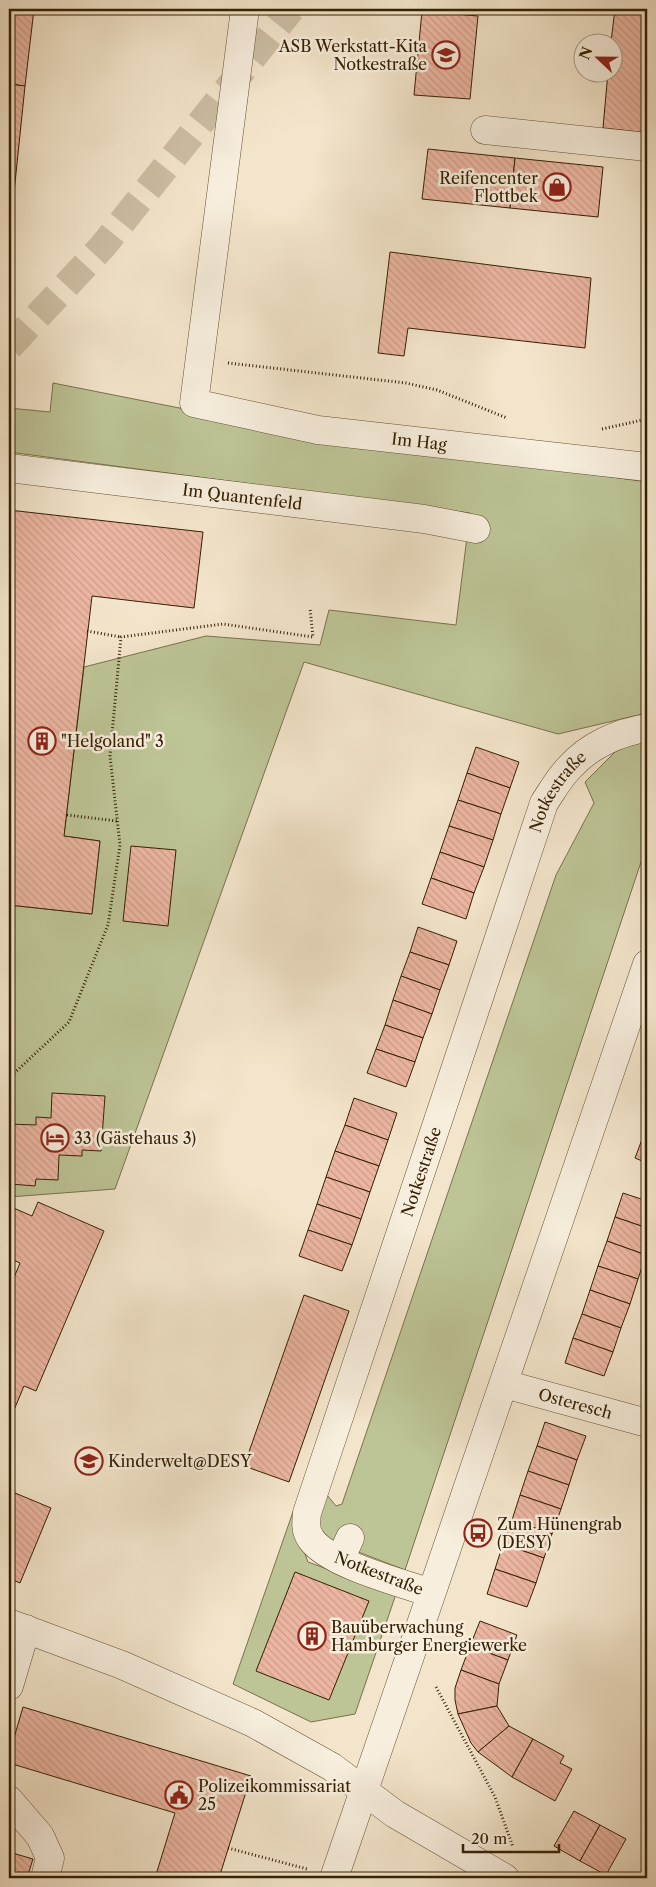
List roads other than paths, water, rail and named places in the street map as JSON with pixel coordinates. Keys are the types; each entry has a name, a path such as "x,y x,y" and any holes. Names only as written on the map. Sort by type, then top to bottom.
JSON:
{"street":[{"name":"Im Hag","path":"245,9 194,402 318,430 647,467"},
{"path":"485,130 647,147"},
{"name":"Im Quantenfeld","path":"9,468 424,519 476,529"},
{"name":"Notkestraße","path":"431,1593 345,1549 320,1550 310,1538 306,1527 307,1513 544,803 569,767 600,743 629,730 647,728"},
{"name":"Notkestraße","path":"334,1877 646,971"},
{"name":"Osteresch","path":"504,1384 647,1423"},
{"path":"9,1686 17,1626 122,1665 253,1723 332,1767 396,1814 505,1878"},
{"path":"9,1800 40,1836 50,1858 45,1878"}],"tunnel":[{"path":"9,347 103,246 291,9"}],"place":[{"name":"ASB Werkstatt-Kita Notkestraße","path":"446,55"},
{"name":"Reifencenter Flottbek","path":"557,187"},
{"name":"\"Helgoland\" 3","path":"42,741"},
{"name":"33 (Gästehaus 3)","path":"55,1138"},
{"name":"Kinderwelt@DESY","path":"89,1461"},
{"name":"Zum Hünengrab (DESY)","path":"478,1533"},
{"name":"Bauüberwachung Hamburger Energiewerke","path":"312,1636"},
{"name":"Polizeikommissariat 25","path":"179,1795"}]}
